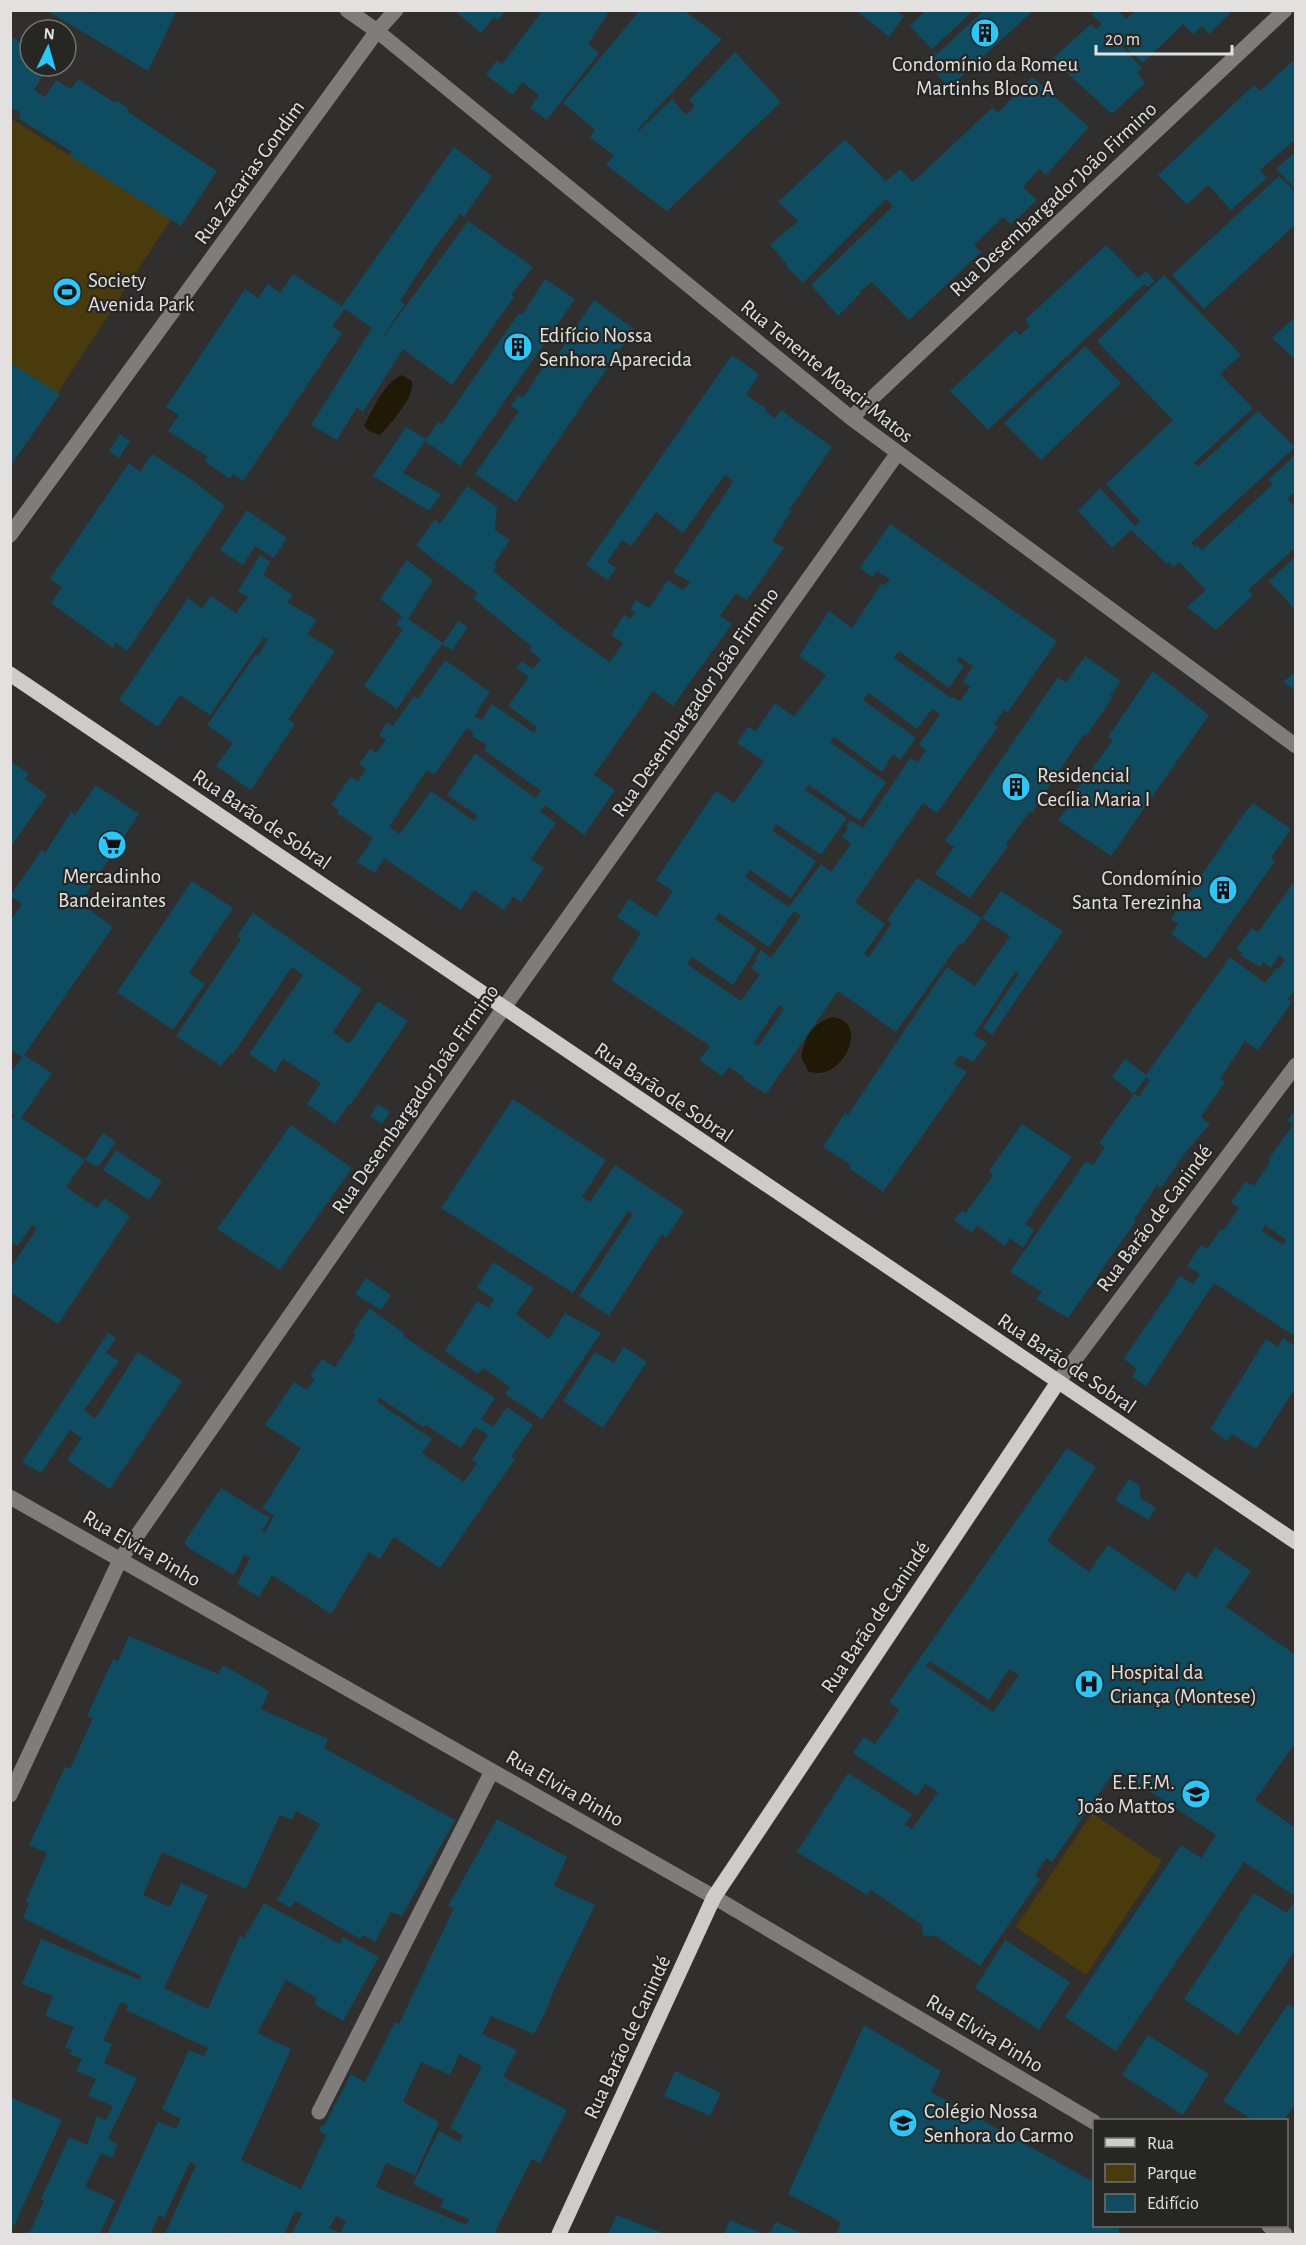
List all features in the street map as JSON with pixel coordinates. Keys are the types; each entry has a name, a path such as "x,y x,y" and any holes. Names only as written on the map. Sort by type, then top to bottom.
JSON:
{"main road":[{"name":"Rua Barão de Sobral","path":"10,674 503,1009 1296,1542"},
{"name":"Rua Barão de Canindé","path":"559,2235 714,1897 1058,1382"}],"street":[{"name":"Rua Tenente Moacir Matos","path":"346,10 377,31 897,454 1296,746"},
{"name":"Rua Zacarias Gondim","path":"10,535 377,31 396,10"},
{"name":"Rua Desembargador João Firmino","path":"851,418 1285,10"},
{"name":"Rua Desembargador João Firmino","path":"10,1795 120,1560 503,1009 897,454"},
{"name":"Rua Barão de Canindé","path":"1058,1382 1296,1065"},
{"name":"Rua Elvira Pinho","path":"10,1497 714,1897 1093,2121"},
{"path":"319,2112 492,1771"},
{"path":"1271,2227 1285,2235"}],"green space":[{"name":"Society Avenida Park","path":"10,118 171,219 57,394 11,365"},
{"path":"1092,1813 1162,1861 1086,1975 1016,1927"}],"shaded area":[{"path":"402,375 412,381 406,402 380,435 369,431 364,426 380,397 390,384"},
{"path":"832,1017 844,1021 850,1029 851,1039 848,1050 832,1069 820,1073 808,1071 801,1057 807,1037 819,1024"}],"building":[{"path":"46,10 89,10 94,14 95,10 177,10 148,71 78,29 78,18 59,18"},
{"path":"454,10 506,10 498,20 494,17 481,33"},
{"path":"543,10 610,10 588,44 599,53 547,120 530,108 539,95 522,82 513,95 486,75 497,60 502,64"},
{"path":"640,10 683,10 722,39 638,129 639,131 672,99 686,115 695,106 689,100 735,52 781,102 667,211 606,165 614,156 590,137 595,130 563,103"},
{"path":"856,10 895,10 904,16 889,37"},
{"path":"926,10 974,10 932,49 910,26"},
{"name":"Condomínio da Romeu Martinhs Bloco A","path":"984,10 1034,10 959,79 963,84 954,92 924,61 934,52 936,55"},
{"path":"1096,10 1117,10 1126,19 1136,10 1233,10 1209,34 1202,26 1193,34 1183,24 1143,63 1105,28 1142,68 1137,73 1145,83 1112,114 1052,59 1091,24 1096,29 1102,24 1092,15"},
{"path":"10,36 18,41 18,78 41,78 34,90 45,97 56,80 71,89 78,79 115,103 116,100 129,109 128,112 217,171 181,226 69,155 72,152 18,118 21,113 10,107"},
{"path":"1296,58 1296,139 1260,170 1267,178 1231,210 1208,185 1187,205 1158,175 1254,85 1260,91"},
{"path":"1032,77 1089,127 1046,175 1039,169 1023,187 1037,200 1011,224 1003,217 974,245 981,252 909,320 872,282 859,292 861,293 838,316 811,285 893,206 886,199 803,283 770,245 798,221 778,202 845,139 886,181 900,169 913,182 992,108 998,113"},
{"path":"454,147 492,176 464,217 460,214 436,246 400,301 405,304 383,336 468,221 533,267 511,295 514,297 452,385 403,349 363,412 357,407 337,440 311,425 372,328 345,309 332,326 342,333 243,481 233,474 230,479 204,461 208,457 168,431 179,415 166,407 245,289 258,298 268,284 280,293 293,274 342,306"},
{"path":"1296,151 1296,190 1276,169"},
{"path":"1279,176 1296,193 1296,224 1204,309 1172,275"},
{"path":"1106,245 1138,278 1146,271 1155,281 1147,287 1144,284 988,430 950,391 1015,330 1020,335 1030,326 1025,320"},
{"path":"1164,275 1241,355 1220,374 1253,408 1194,463 1198,467 1258,411 1295,447 1191,543 1202,550 1273,484 1268,480 1296,454 1296,491 1287,499 1293,505 1296,503 1296,547 1248,590 1253,595 1216,630 1187,607 1206,590 1179,562 1174,567 1169,562 1167,564 1131,530 1112,548 1078,511 1100,488 1135,526 1140,521 1106,484 1173,420 1097,341"},
{"name":"Edifício Nossa Senhora Aparecida","path":"545,279 575,299 460,466 425,441 403,473 441,494 429,511 373,476 406,427 426,439 438,422 442,424 519,313 522,315"},
{"path":"594,300 634,329 516,502 475,474 519,411 511,406 518,395 523,397 547,362 551,365"},
{"path":"1296,316 1296,360 1272,338"},
{"path":"1085,346 1121,383 1041,460 1004,423"},
{"path":"732,355 759,374 746,395 766,408 765,411 775,419 781,410 832,447 789,510 792,510 772,541 784,548 747,600 736,593 720,616 732,624 673,706 653,691 594,775 615,790 584,835 545,805 540,811 556,823 531,859 544,868 521,902 513,897 504,910 474,890 461,910 384,858 375,873 357,862 373,838 337,813 339,810 331,805 350,777 358,781 366,769 359,764 370,749 376,753 386,740 379,735 387,723 393,726 414,696 418,699 445,660 490,692 474,716 482,720 492,704 534,733 537,727 508,706 529,677 517,668 522,661 533,669 541,659 529,650 532,647 473,598 478,593 416,546 435,519 440,524 467,486 497,507 495,530 510,540 494,564 497,566 493,571 562,628 610,662 623,643 611,635 624,615 630,619 635,612 630,610 636,600 649,608 668,580 683,590 690,582 673,572 733,482 725,475 683,533 656,512 631,546 622,540 607,562 616,568 608,580 586,565","holes":["467,728 474,733 472,736 487,745 484,750 541,791 535,798 475,753 447,795 478,816 474,821 431,791 400,834 389,827 427,770 434,775"]},
{"path":"10,363 60,394 10,467"},
{"path":"120,434 130,441 119,458 109,451"},
{"path":"152,454 195,482 225,506 127,651 116,643 113,648 51,603 62,587 50,579 129,463 140,472"},
{"path":"247,510 287,538 274,558 255,546 243,565 220,550"},
{"path":"890,524 1057,641 1008,712 1004,710 994,724 998,727 937,813 923,803 855,902 885,924 864,954 869,957 892,923 887,920 917,878 982,918 962,945 960,943 896,1032 838,991 766,1094 729,1067 722,1076 699,1060 710,1046 611,980 641,933 617,917 629,899 656,917 673,891 656,880 716,791 734,803 764,761 737,743 748,727 756,731 775,703 794,717 826,675 799,656 829,611 852,628 882,583 885,585 890,579 877,571 872,577 860,568","holes":["899,651 949,688 964,666 957,661 959,657 973,666 963,682 970,687 960,701 951,698 894,658","869,693 917,729 932,709 940,714 919,745 926,750 918,762 910,758 863,828 850,820 842,837 851,844 831,872 821,864 789,907 745,877 750,870 791,898 816,861 773,831 776,824 821,855 847,818 805,790 809,785 860,821 886,782 830,742 834,737 882,772 893,754 900,760 916,738 863,700","794,911 801,916 771,958 761,950 751,968 760,974 741,1001 687,964 692,957 733,985 757,948 715,919 719,913 769,947","779,1005 784,1009 758,1046 754,1043"]},
{"path":"260,555 270,562 263,575 293,595 287,602 317,620 307,634 335,651 288,720 295,724 251,790 216,766 233,743 207,725 268,639 264,637 210,715 180,695 158,727 119,700 188,598 202,608 211,596 236,613 248,597 238,591"},
{"path":"1296,556 1296,611 1269,581"},
{"path":"407,560 433,580 408,619 443,643 458,621 468,627 452,650 442,644 397,709 364,686 403,629 396,625 402,616 380,599"},
{"name":"Residencial Cecília Maria I","path":"1085,656 1121,681 1110,696 1113,697 1086,736 1083,735 1032,813 1030,811 970,898 935,874 954,847 945,841 1058,677 1066,683"},
{"path":"1153,671 1209,715 1111,856 1058,820 1071,804 1068,802 1113,740 1108,737"},
{"path":"1296,671 1296,691 1283,682"},
{"path":"10,760 29,774 25,779 47,795 10,848"},
{"path":"96,785 139,814 80,903 113,927 24,1055 52,1073 21,1118 85,1160 66,1187 97,1208 104,1198 130,1216 58,1324 10,1292 10,1268 37,1229 32,1225 18,1246 10,1241 10,1121 15,1115 10,1112 10,1074 22,1057 10,1050 10,921 22,904 10,896 42,850 45,853 71,812 75,815"},
{"name":"Condomínio Santa Terezinha","path":"1253,803 1291,829 1271,858 1275,861 1206,959 1171,934 1178,924 1171,919"},
{"path":"1296,879 1296,989 1288,999 1292,1002 1258,1050 1245,1041 1220,1079 1225,1082 1201,1117 1210,1124 1184,1154 1161,1188 1157,1185 1134,1220 1136,1221 1068,1318 1036,1299 1042,1292 1010,1272 1086,1161 1093,1165 1105,1147 1099,1143 1134,1094 1112,1077 1125,1059 1146,1075 1230,957 1265,983 1277,967 1279,969 1285,960 1279,955 1271,968 1263,962 1260,967 1240,955 1243,953 1236,949 1252,928 1258,932","holes":["1146,1077 1150,1080 1139,1097 1134,1094"]},
{"path":"192,881 233,908 189,973 205,984 173,1030 117,992"},
{"path":"1001,891 1063,931 992,1035 983,1028 1019,974 1015,972 974,1035 987,1043 973,1062 960,1055 954,1064 967,1072 883,1192 849,1168 851,1165 823,1147 845,1113 848,1115 947,967 975,986 1010,936 982,918"},
{"path":"253,913 362,989 333,1032 348,1043 351,1042 378,1001 408,1021 335,1124 307,1104 321,1083 283,1059 275,1072 249,1054 303,975 292,967 233,1054 231,1053 221,1066 176,1036 241,939 237,936"},
{"path":"513,1099 606,1160 582,1197 590,1202 615,1165 684,1211 666,1238 662,1234 609,1316 579,1296 633,1214 628,1211 573,1293 441,1208"},
{"path":"378,1104 390,1112 382,1124 370,1116"},
{"path":"1296,1109 1296,1337 1214,1283 1146,1386 1132,1377 1137,1369 1124,1359 1125,1357 1180,1276 1193,1284 1200,1274 1187,1266 1201,1245 1207,1249 1221,1229 1224,1230 1239,1208 1231,1202 1246,1181 1254,1186 1270,1162 1268,1160 1293,1125 1288,1120","holes":["1265,1225 1286,1240 1283,1245 1262,1231"]},
{"path":"1022,1124 1072,1157 1025,1224 1034,1230 1023,1248 1010,1238 1005,1246 977,1225 972,1233 954,1220 962,1211 966,1213 993,1175 989,1171"},
{"path":"291,1125 352,1168 280,1270 217,1229"},
{"path":"103,1133 116,1142 98,1167 85,1160"},
{"path":"116,1150 162,1181 149,1200 103,1170"},
{"path":"493,1262 534,1288 516,1314 549,1339 565,1313 601,1333 542,1419 505,1394 510,1387 483,1368 478,1374 445,1351 477,1301 489,1308 494,1299 477,1288"},
{"path":"366,1278 391,1295 381,1310 355,1294"},
{"path":"369,1308 404,1333 403,1336 495,1398 481,1419 493,1427 507,1407 533,1425 511,1457 515,1459 440,1568 394,1537 380,1559 369,1552 331,1614 272,1575 259,1597 237,1584 250,1558 244,1555 234,1575 187,1547 185,1541 221,1488 270,1518 262,1531 265,1533 274,1515 262,1509 301,1448 265,1425 294,1382 307,1390 315,1379 310,1376 322,1359 335,1367 356,1335 353,1333","holes":["380,1398 423,1427 426,1425 461,1448 475,1427 488,1435 472,1460 477,1463 464,1482 422,1453 432,1439 377,1402"]},
{"path":"108,1333 116,1338 106,1353 119,1361 84,1410 95,1419 138,1352 182,1381 110,1489 67,1460 82,1438 70,1430 41,1473 22,1462"},
{"path":"1283,1338 1296,1347 1296,1387 1256,1449 1232,1434 1227,1441 1210,1429 1266,1339 1278,1347"},
{"path":"624,1347 647,1362 603,1428 563,1401 595,1352 614,1363"},
{"path":"1067,1448 1096,1467 1047,1541 1089,1572 1108,1545 1175,1591 1187,1571 1196,1579 1215,1547 1251,1571 1226,1607 1296,1655 1296,1742 1255,1800 1296,1828 1296,1897 1244,1862 1116,2051 1065,2017 1181,1845 1201,1858 1216,1835 1116,1769 1052,1862 1046,1858 1035,1875 1040,1879 980,1966 934,1935 928,1937 923,1935 922,1925 871,1890 867,1895 797,1852 848,1773 912,1814 905,1825 912,1829 938,1792 925,1784 917,1796 853,1753 864,1737 875,1744 899,1710 889,1702","holes":["930,1661 989,1700 1009,1669 1019,1675 993,1712 926,1666"]},
{"path":"1129,1479 1140,1486 1140,1498 1156,1508 1148,1520 1115,1500"},
{"path":"129,1636 218,1674 223,1665 269,1691 261,1709 328,1739 324,1748 455,1820 402,1916 391,1912 375,1942 363,1935 360,1939 295,1901 291,1908 277,1900 320,1824 296,1811 292,1820 280,1815 246,1889 162,1852 143,1895 170,1907 181,1883 208,1895 164,1988 208,2009 240,1936 244,1938 264,1903 340,1944 343,1937 379,1957 343,2021 314,2004 317,1998 286,1980 257,2033 291,2049 241,2160 301,2189 326,2135 319,2131 321,2126 324,2126 351,2074 365,2082 395,2022 399,2024 454,1908 448,1906 497,1819 567,1857 554,1886 595,1905 545,2013 534,2034 491,2016 482,2034 517,2050 503,2077 567,2110 540,2163 532,2159 495,2231 498,2232 497,2234 292,2234 302,2213 295,2211 284,2234 237,2234 232,2232 230,2234 165,2234 196,2165 190,2162 164,2218 159,2215 151,2232 157,2234 107,2234 158,2121 176,2129 181,2119 162,2109 189,2050 204,2056 208,2048 126,2010 128,2005 121,2002 103,2040 112,2044 104,2063 137,2078 108,2139 118,2144 112,2158 101,2153 85,2187 115,2200 100,2234 25,2234 27,2231 30,2232 44,2201 41,2199 69,2137 87,2145 97,2116 106,2120 113,2106 88,2096 96,2079 76,2071 82,2059 70,2054 72,2050 65,2047 74,2027 45,2016 53,1996 22,1984 41,1939 140,1980 141,1976 23,1918 29,1903 26,1901 47,1853 29,1845 65,1767 70,1769 93,1718 87,1716 113,1659 118,1661","holes":["459,2054 482,2066 450,2128 463,2135 460,2142 439,2131 413,2184 444,2200 440,2207 469,2219 466,2225 376,2187 386,2163 415,2175 439,2122 403,2102 421,2062 450,2075","336,2216 346,2221 340,2233 329,2228"]},
{"path":"1254,1893 1287,1913 1296,1899 1296,1949 1238,2035 1184,1999"},
{"path":"1005,1940 1070,1982 1039,2030 975,1988"},
{"path":"1288,2004 1296,2009 1296,2103 1285,2119 1251,2119 1223,2101"},
{"name":"Colégio Nossa Senhora do Carmo","path":"864,2025 941,2071 931,2092 1093,2181 1093,2227 1119,2227 1119,2234 836,2234 841,2222 788,2194"},
{"path":"1148,2035 1209,2074 1183,2115 1122,2075"},
{"path":"675,2071 721,2093 710,2116 664,2096"},
{"path":"10,2097 62,2120 14,2226 10,2224"},
{"path":"617,2215 665,2234 608,2234"},
{"path":"730,2220 764,2234 724,2234"},
{"path":"776,2222 804,2234 769,2234"}],"place":[{"name":"Condomínio da Romeu Martinhs Bloco A","path":"985,33"},
{"name":"Society Avenida Park","path":"67,292"},
{"name":"Edifício Nossa Senhora Aparecida","path":"518,347"},
{"name":"Residencial Cecília Maria I","path":"1016,787"},
{"name":"Mercadinho Bandeirantes","path":"112,845"},
{"name":"Condomínio Santa Terezinha","path":"1223,890"},
{"name":"Hospital da Criança (Montese)","path":"1089,1684"},
{"name":"E.E.F.M. João Mattos","path":"1196,1794"},
{"name":"Colégio Nossa Senhora do Carmo","path":"903,2123"}]}
